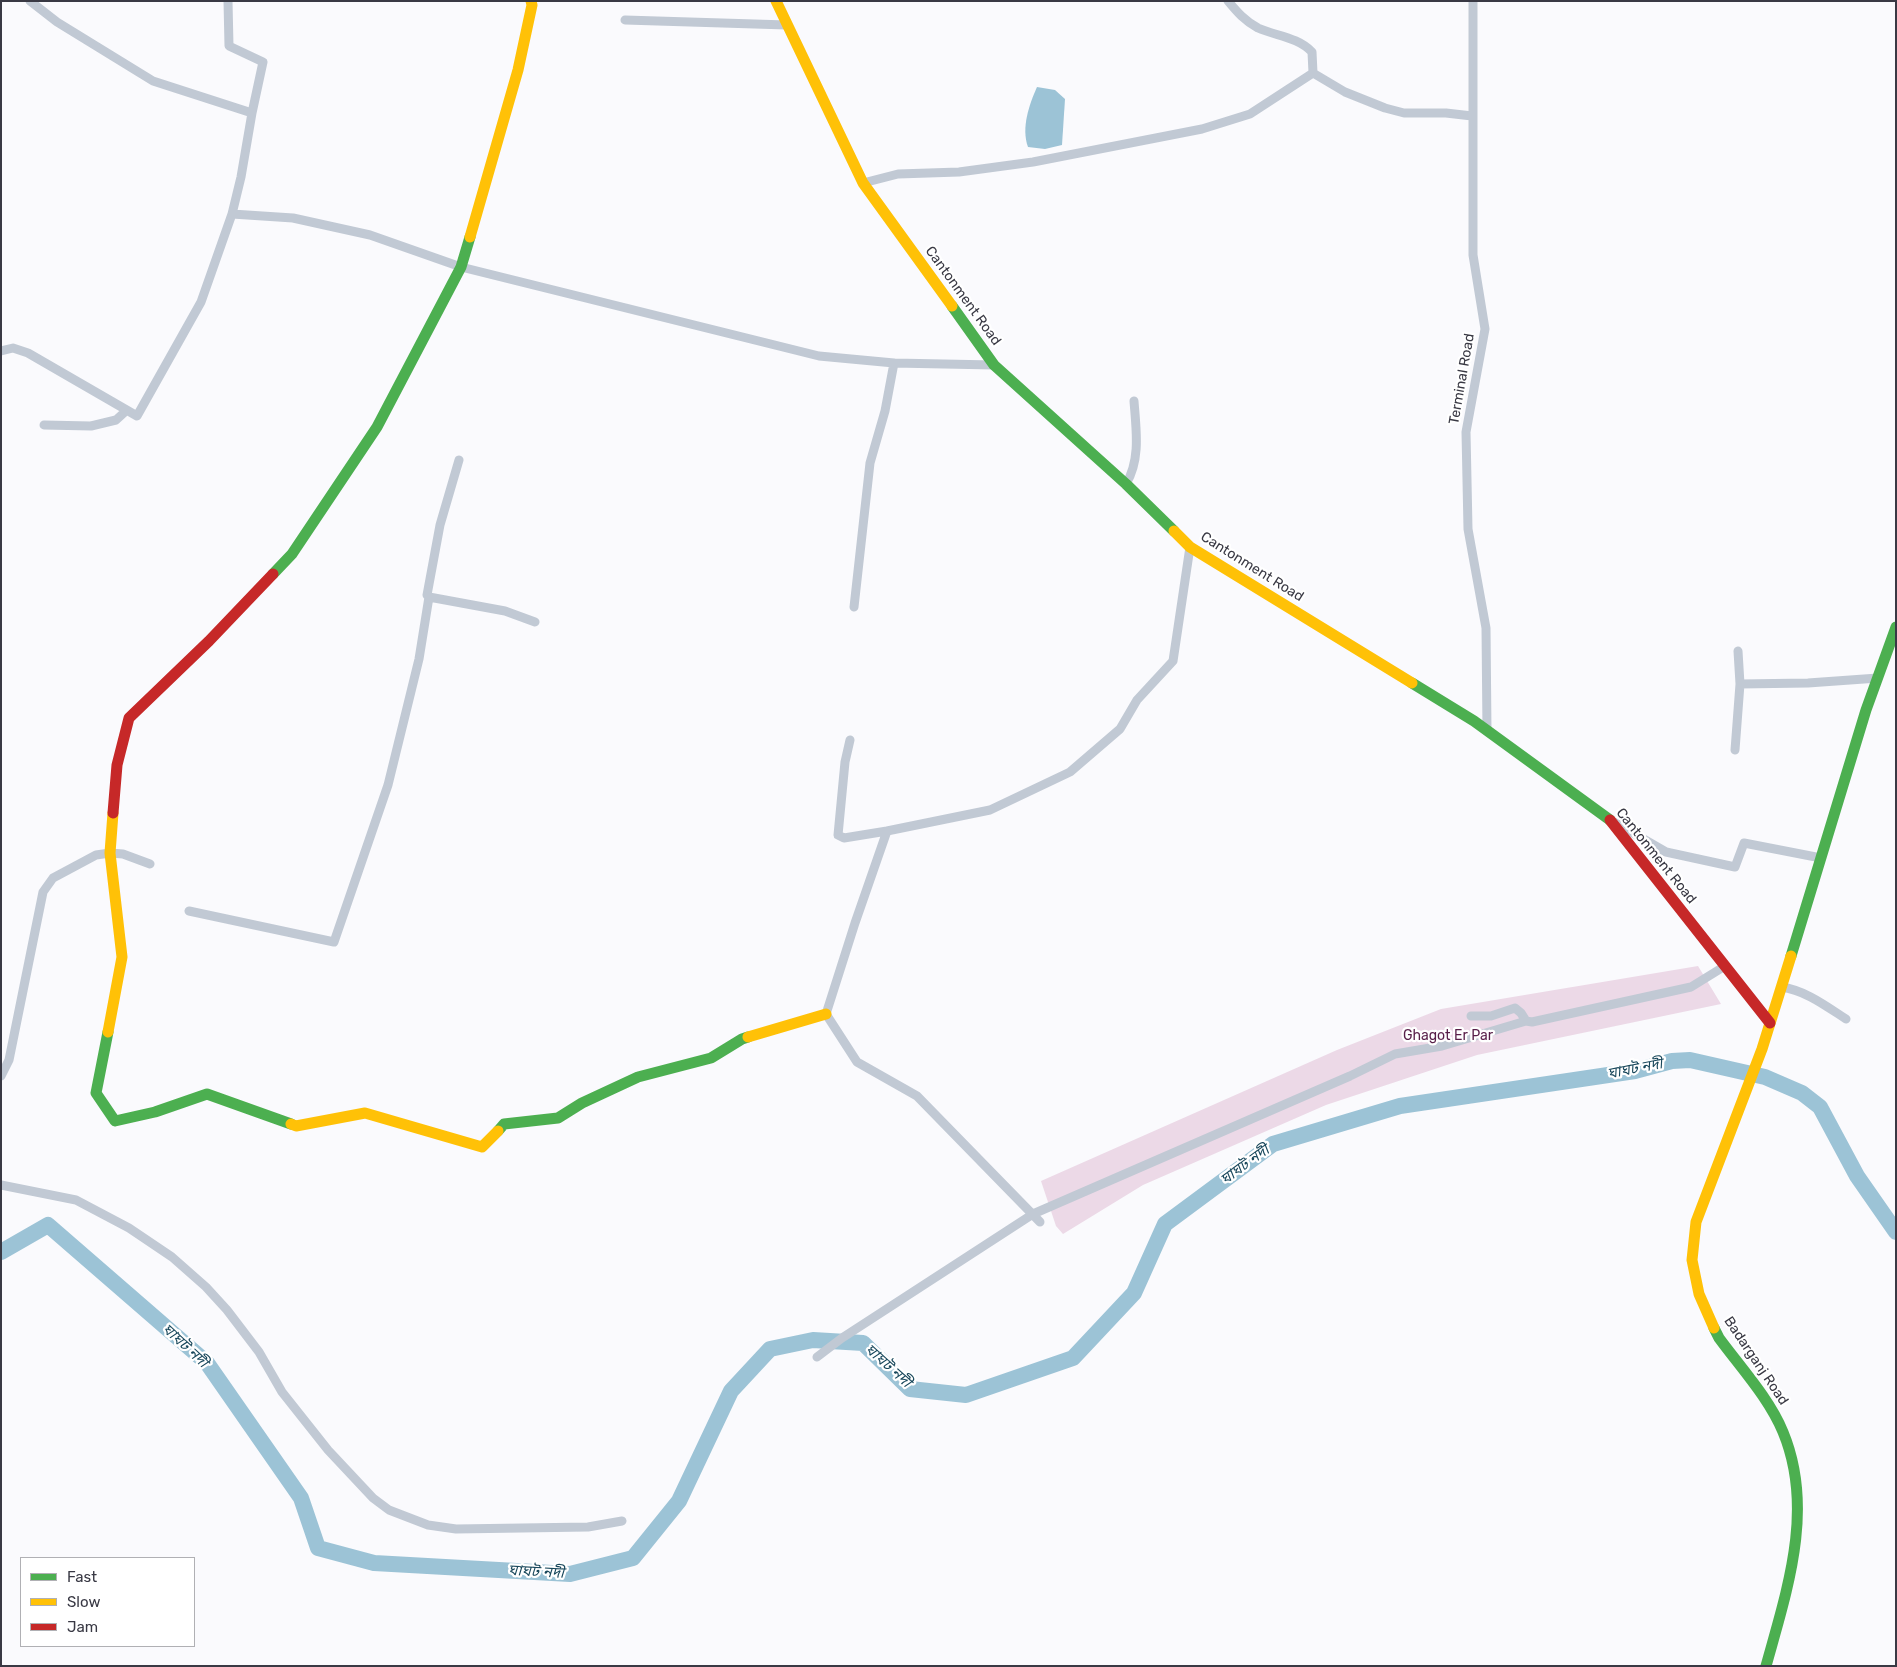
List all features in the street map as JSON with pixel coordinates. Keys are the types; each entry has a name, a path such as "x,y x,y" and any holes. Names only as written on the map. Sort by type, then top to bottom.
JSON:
{"street":[{"path":"30,1 57,22 152,81 252,113"},
{"path":"1,351 13,348 28,353 138,416 202,302 232,214 241,177 263,62 229,46 228,1"},
{"path":"530,1 532,5 518,70 461,267 377,427 292,554 209,641 129,718 117,765 110,853 122,957 96,1093 114,1121 155,1112 207,1094 296,1126 365,1113 482,1146 504,1124 558,1118 582,1103 638,1077 711,1058 742,1039 826,1014"},
{"name":"Cantonment Road","path":"776,1 863,182 994,365 1126,484 1190,547 1487,731 1609,819 1770,1023"},
{"path":"1228,1 1244,20 1259,28 1306,45 1312,52 1313,73"},
{"name":"Terminal Road","path":"1473,1 1473,255 1485,329 1466,432 1468,520 1486,628 1487,731"},
{"path":"625,20 787,25"},
{"path":"1313,73 1345,92 1385,108 1404,113 1446,113 1472,116"},
{"path":"863,182 898,174 959,172 1033,162 1202,129 1250,114 1313,73"},
{"path":"232,214 293,218 370,235 461,267 819,356 894,363 994,365"},
{"path":"854,607 870,463 885,411 894,363"},
{"path":"1126,484 1133,472 1137,449 1134,401"},
{"path":"44,425 91,426 116,420 127,410"},
{"path":"189,911 334,942 388,785 419,659 427,595 440,526 459,460"},
{"path":"850,740 845,762 838,836 844,838 887,832 990,810 1070,772 1120,729 1137,700 1173,661 1190,547"},
{"path":"428,597 505,611 535,622"},
{"name":"Badarganj Road","path":"1766,1666 1789,1582 1798,1522 1797,1481 1783,1432 1766,1402 1719,1338 1699,1294 1692,1260 1696,1222 1762,1050 1866,710 1896,627"},
{"path":"1735,750 1740,684 1738,651"},
{"path":"1740,684 1808,683 1878,678"},
{"path":"1609,819 1666,852 1715,864 1735,867 1744,843 1821,858"},
{"path":"887,832 854,923 826,1014 857,1062 917,1096 1040,1222"},
{"path":"1,1076 9,1060 43,892 53,878 96,855 123,854 150,864"},
{"path":"817,1357 842,1338 1033,1214 1350,1076 1396,1054 1442,1046 1526,1021 1532,1022 1691,987 1725,966"},
{"path":"1781,987 1792,988 1818,1001 1846,1019"},
{"path":"1470,1016 1491,1016 1515,1008 1526,1021"},
{"path":"1,1185 76,1200 129,1228 172,1257 206,1287 227,1310 259,1352 282,1392 328,1450 373,1498 389,1510 428,1525 456,1529 588,1527 622,1521"}],"green space":[{"name":"Ghagot Er Par","path":"1698,966 1721,1004 1477,1055 1326,1105 1143,1185 1063,1234 1056,1226 1041,1181 1337,1050 1441,1009"}],"water":[{"path":"1037,87 1055,90 1065,99 1062,145 1045,149 1028,147 1025,132 1026,124 1031,101"}],"waterway":[{"name":"ঘাঘট নদী","path":"1,1252 48,1225 207,1363 301,1498 318,1548 374,1563 570,1574 633,1558 679,1501 731,1391 770,1349 813,1340 863,1343 910,1389 966,1395 1073,1358 1134,1293 1165,1224 1273,1144 1400,1106 1635,1071 1672,1061 1690,1060 1765,1077 1802,1093 1820,1107 1857,1176 1896,1232"}],"traffic: fast":[{"path":"273,574 292,554 377,427 461,267 470,237"},
{"path":"952,306 994,365 1126,484 1174,531"},
{"path":"1791,956 1866,710 1896,627"},
{"path":"1412,683 1474,721 1610,820"},
{"path":"108,1032 96,1093 115,1121 155,1112 207,1094 291,1124"},
{"path":"498,1131 504,1124 558,1118 582,1103 638,1077 711,1058 748,1037"},
{"path":"1714,1328 1719,1338 1754,1384 1777,1419 1792,1461 1797,1490 1797,1520 1789,1579 1766,1666"}],"traffic: slow":[{"path":"470,237 518,70 532,5 531,1"},
{"path":"776,1 863,183 952,306"},
{"path":"1174,531 1190,547 1412,683"},
{"path":"108,1032 122,957 110,853 113,813"},
{"path":"1714,1328 1699,1294 1692,1260 1696,1222 1762,1049 1791,956"},
{"path":"748,1037 826,1014"},
{"path":"291,1124 296,1126 365,1113 482,1147 498,1131"}],"traffic: jam":[{"path":"113,813 117,765 129,718 209,641 273,574"},
{"path":"1610,820 1770,1023"}]}
